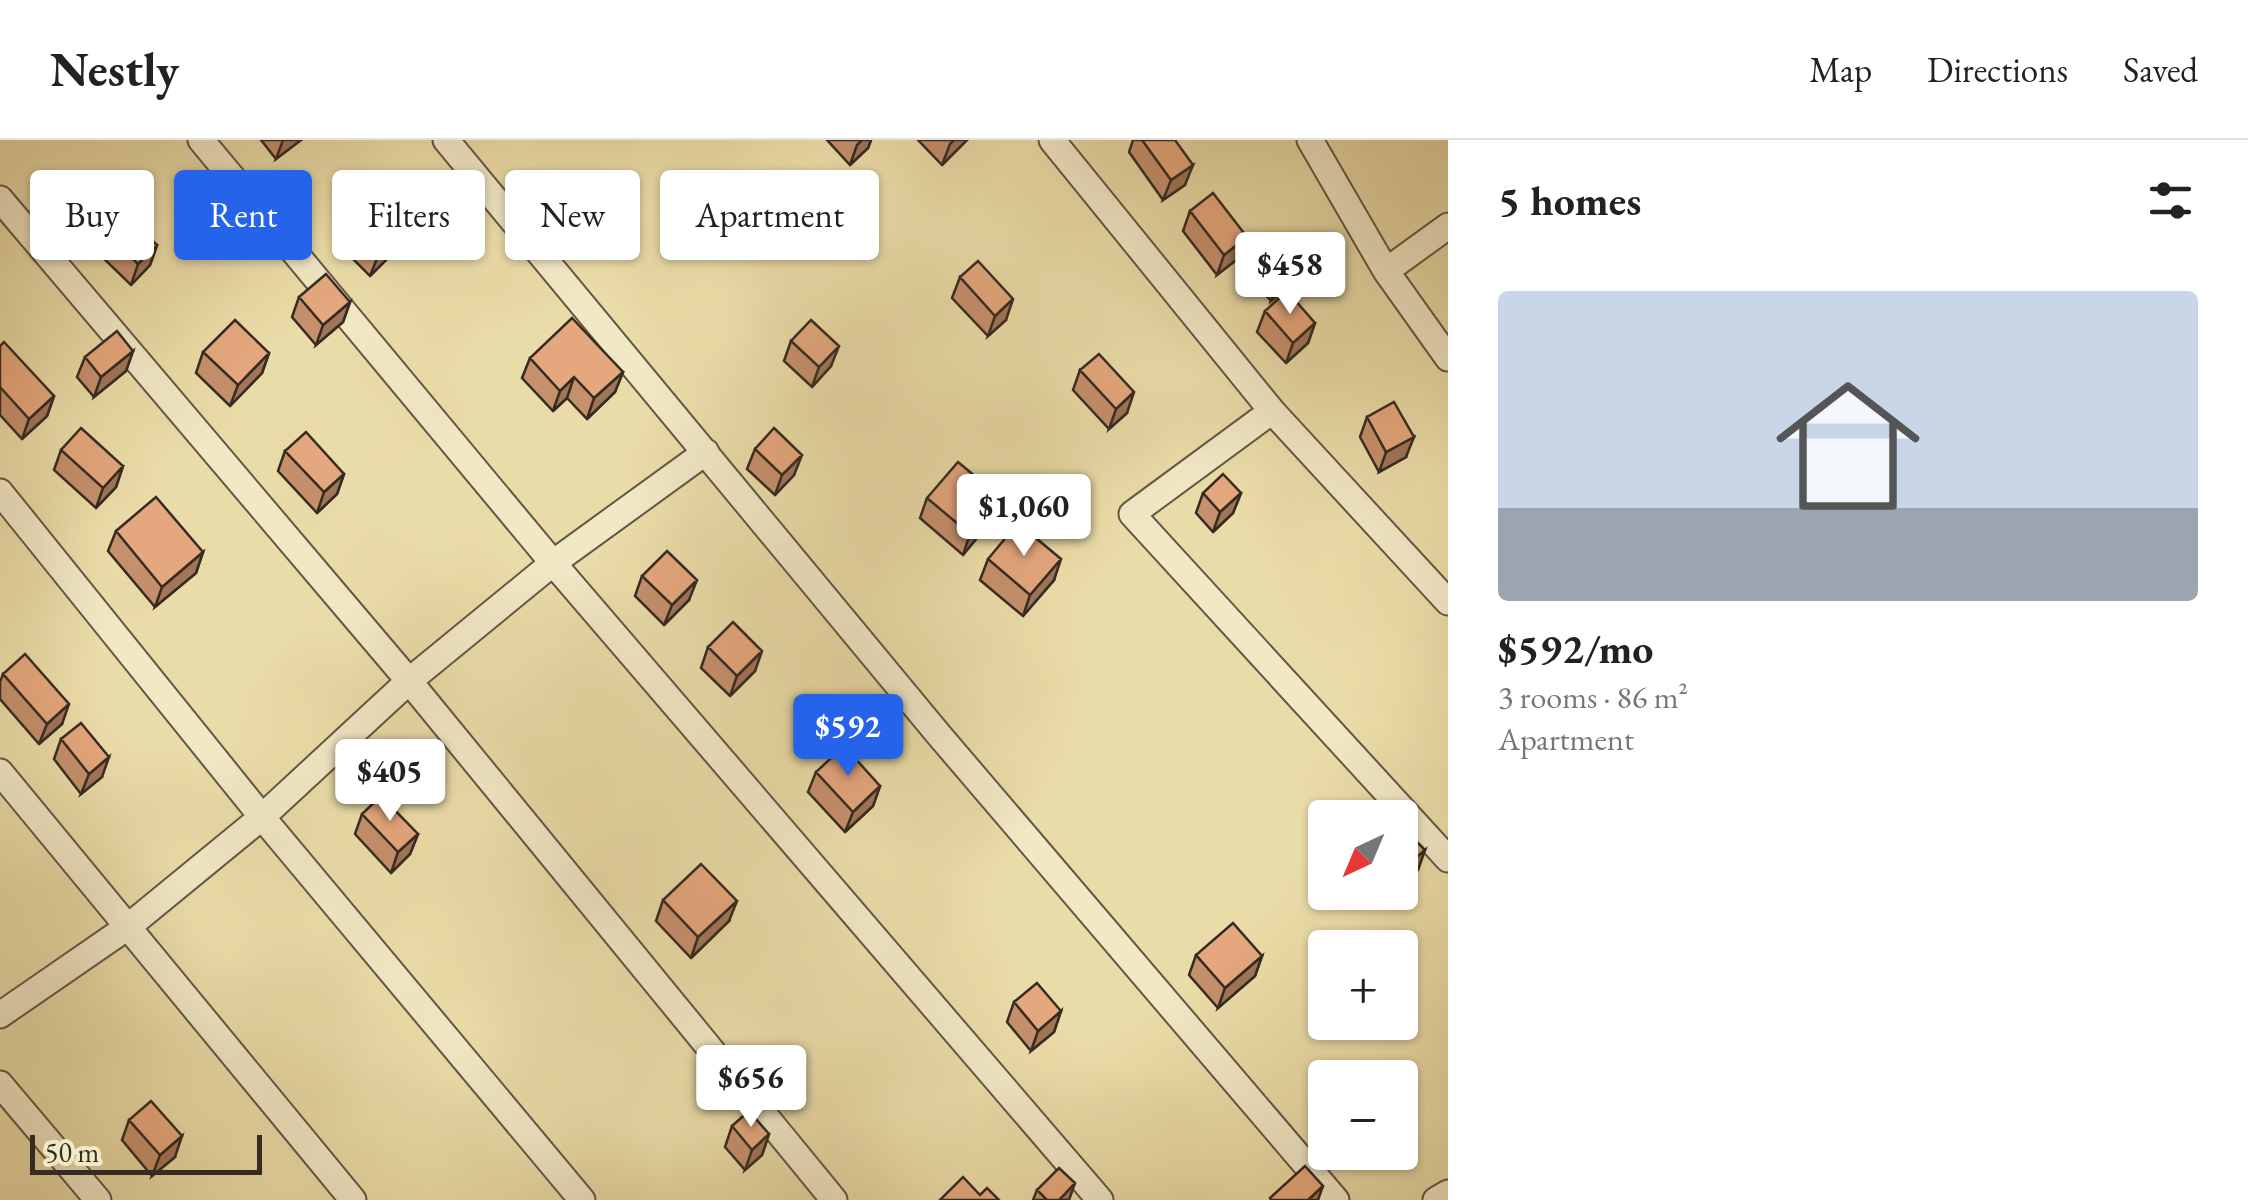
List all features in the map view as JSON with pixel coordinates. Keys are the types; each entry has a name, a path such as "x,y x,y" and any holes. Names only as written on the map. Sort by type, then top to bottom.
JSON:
{"street":[{"path":"202,140 552,563 1100,1200"},
{"path":"446,140 939,734 1336,1200"},
{"path":"1052,140 1272,411 1448,602"},
{"path":"1310,140 1386,272 1448,358"},
{"path":"0,198 409,681 834,1200"},
{"path":"1386,272 1448,226"},
{"path":"1272,411 1132,514 1448,859"},
{"path":"0,1015 129,926 262,817 409,681 552,563 706,452"},
{"path":"0,492 262,817 582,1200"},
{"path":"0,772 353,1200"},
{"path":"0,1084 98,1200"},
{"path":"1436,1200 1448,1192"}],"building":[{"path":"1142,140 1175,140 1193,165 1171,180"},
{"path":"1213,193 1247,237 1224,255 1190,211"},
{"path":"1302,237 1313,250 1278,281 1268,268"},
{"path":"978,261 1013,299 995,316 960,277"},
{"path":"326,274 350,302 323,325 299,297"},
{"path":"1287,291 1315,323 1293,343 1265,311"},
{"path":"572,318 623,372 594,398 574,377 560,391 530,358"},
{"path":"235,320 269,353 238,385 203,352"},
{"path":"811,320 839,346 819,367 791,341"},
{"path":"117,331 133,351 101,377 85,357"},
{"path":"4,342 54,396 29,419 0,387 0,346"},
{"path":"1099,354 1134,392 1116,409 1080,370"},
{"path":"1394,402 1414,437 1386,452 1367,417"},
{"path":"81,428 123,466 103,488 61,450"},
{"path":"774,428 802,455 782,475 755,449"},
{"path":"306,432 344,474 324,492 285,451"},
{"path":"958,462 1001,498 970,534 927,498"},
{"path":"1223,474 1241,493 1220,512 1203,493"},
{"path":"156,497 203,552 162,587 116,531"},
{"path":"1018,523 1061,559 1030,595 988,559"},
{"path":"667,551 697,580 672,605 642,576"},
{"path":"733,622 762,651 737,676 708,647"},
{"path":"25,654 69,704 47,724 3,674"},
{"path":"81,723 109,757 89,774 61,739"},
{"path":"844,746 880,786 853,812 816,772"},
{"path":"381,796 418,834 398,852 362,814"},
{"path":"701,864 737,901 698,937 663,900"},
{"path":"1233,923 1262,956 1225,988 1196,955"},
{"path":"1037,983 1061,1011 1038,1031 1014,1002"},
{"path":"151,1101 182,1136 160,1155 129,1120"},
{"path":"749,1111 769,1134 752,1150 732,1126"},
{"path":"1305,1166 1323,1186 1308,1200 1270,1198"},
{"path":"1059,1168 1075,1183 1059,1200 1047,1200 1037,1190"},
{"path":"963,1177 980,1195 987,1188 999,1200 940,1200"}]}
